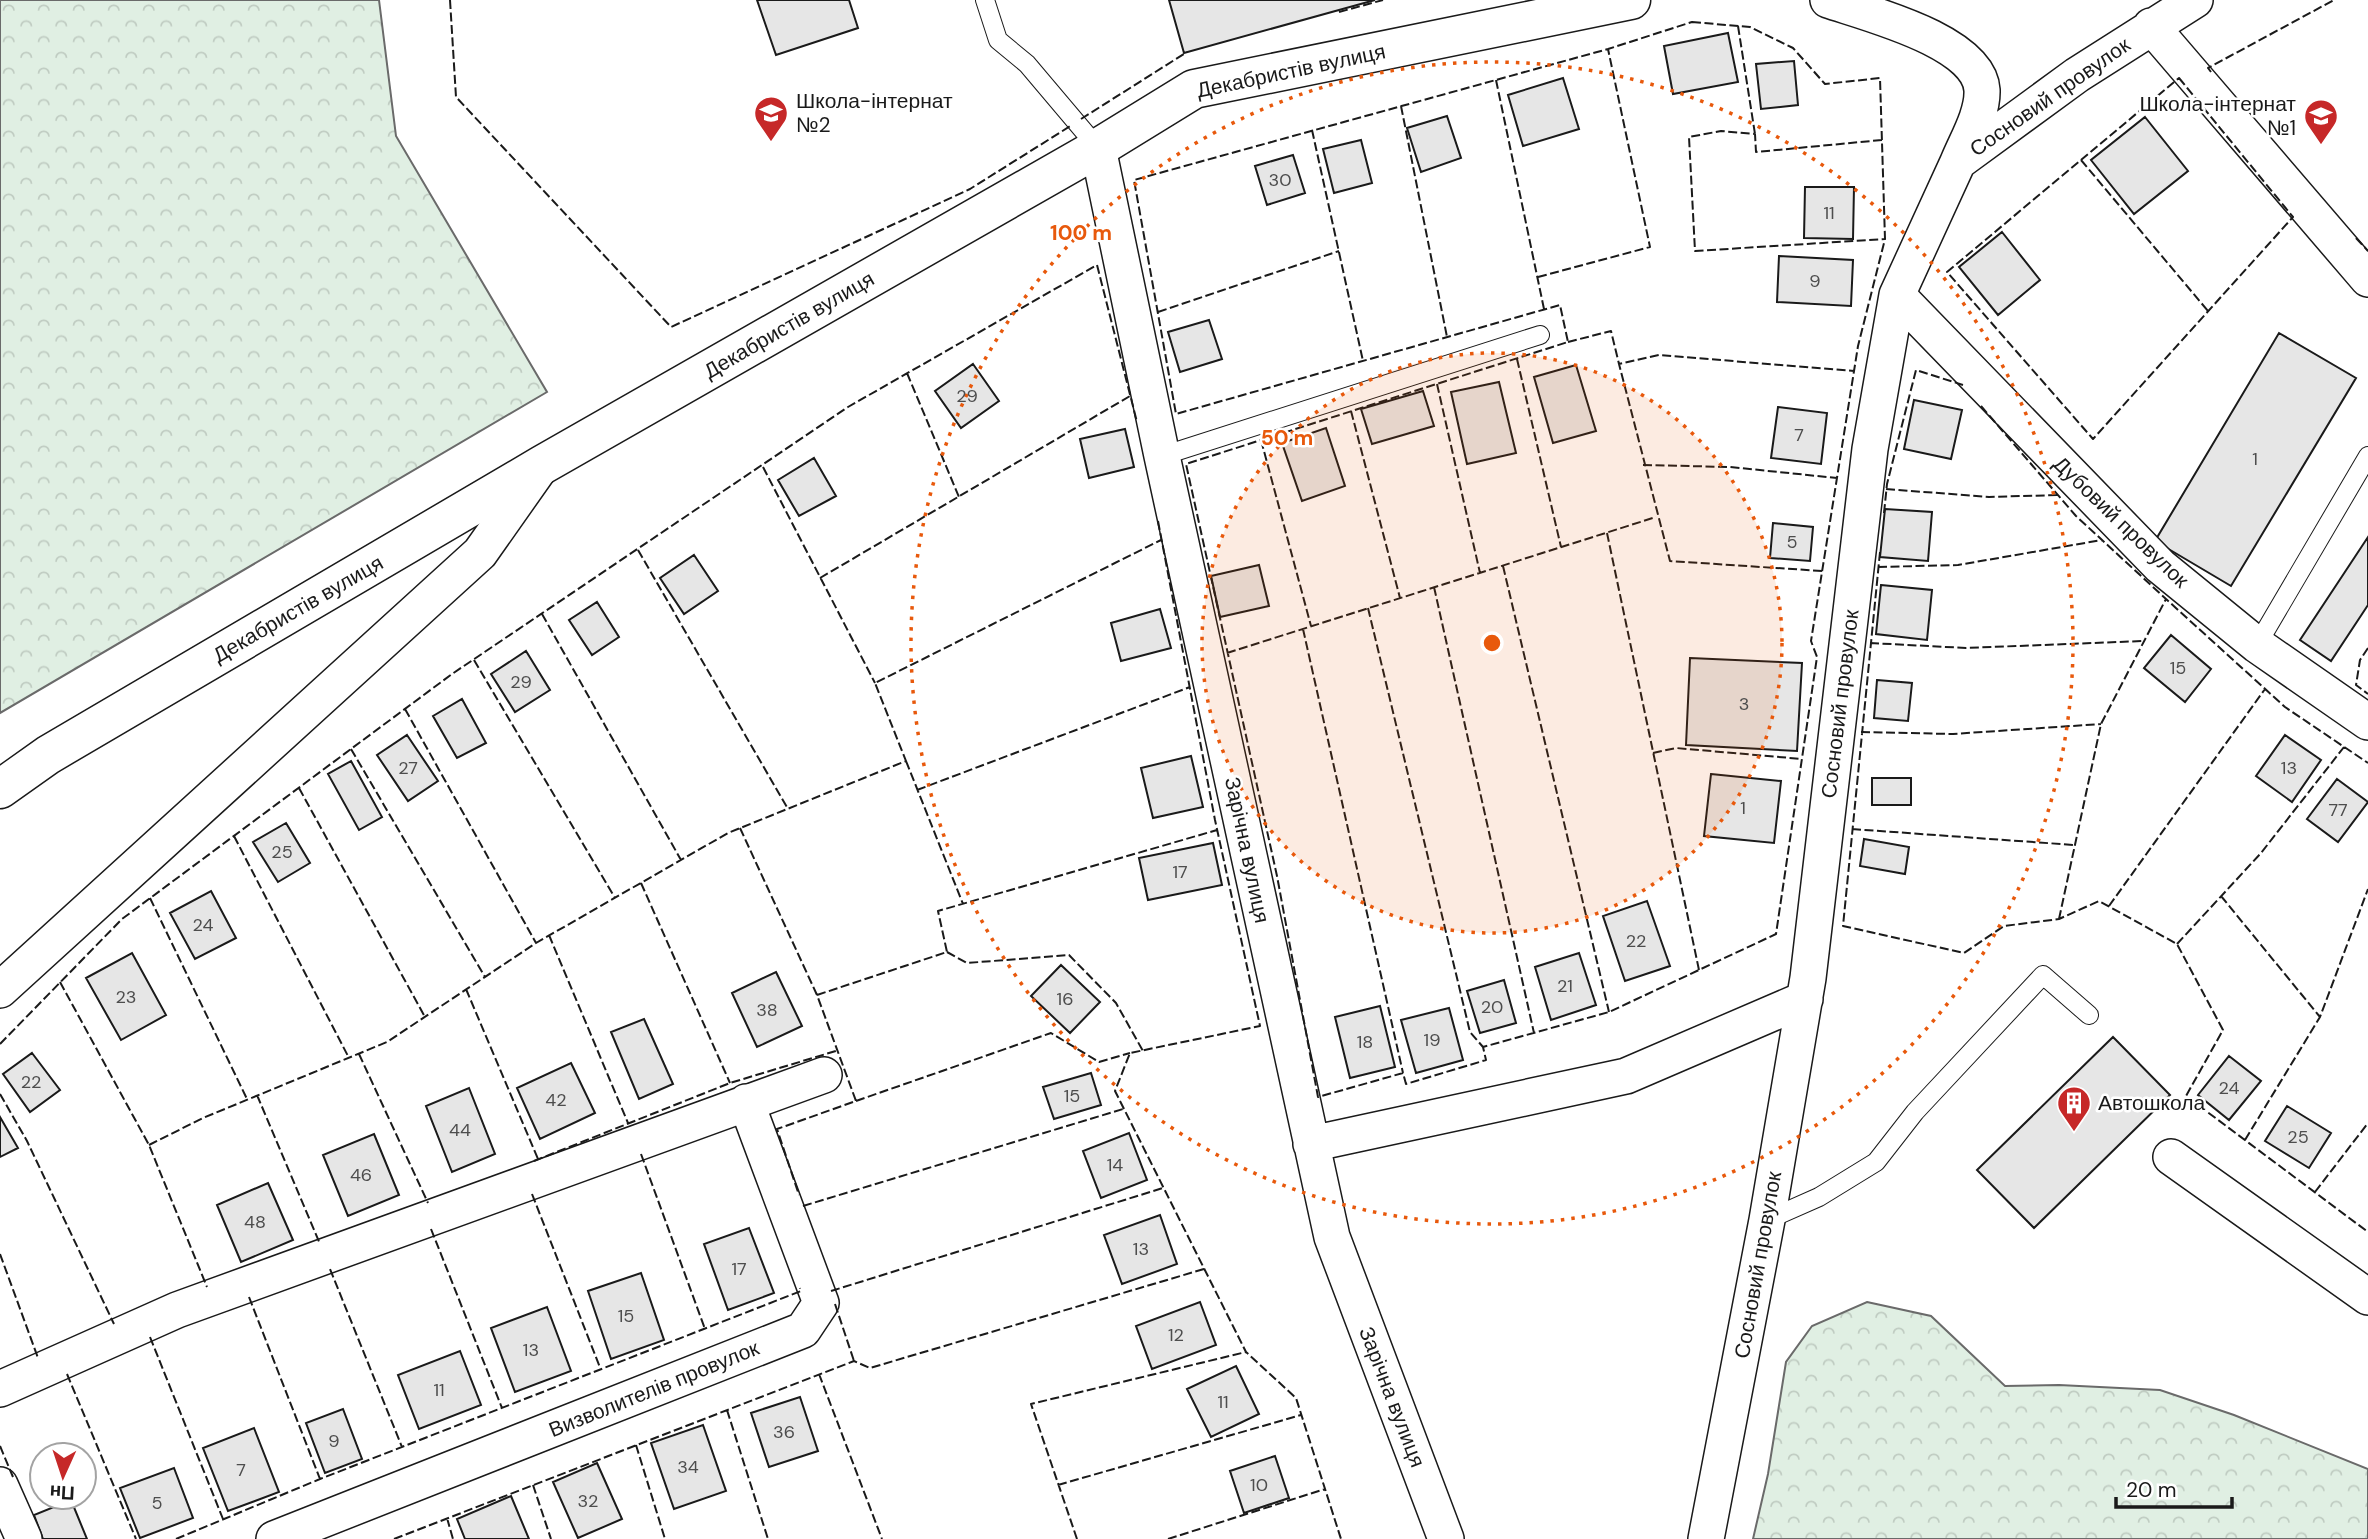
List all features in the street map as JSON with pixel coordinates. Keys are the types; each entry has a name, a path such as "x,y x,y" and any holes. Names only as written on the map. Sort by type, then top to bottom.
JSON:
{"street":[{"name":"Декабристів вулиця","path":"0,789 48,755 542,465 1098,148 1194,89 1631,0"},
{"path":"1828,0 1942,43 1973,69 1982,87 1980,108 1958,162"},
{"name":"Сосновий провулок","path":"1706,1539 1767,1220 1805,999 1870,449 1897,295 1958,162 2077,75 2195,0"},
{"path":"2151,26 2368,279"},
{"name":"Зарічна вулиця","path":"1098,148 1161,456 1332,1237 1446,1539"},
{"name":"Дубовий провулок","path":"1897,295 2160,566 2257,645 2368,722"},
{"path":"0,990 480,553 542,465"},
{"path":"1311,1144 1626,1076 1805,999"},
{"path":"0,1389 177,1310 824,1075"},
{"name":"Визволителів провулок","path":"274,1539 803,1330 821,1303 746,1102"},
{"path":"2171,1157 2368,1297"},
{"path":"0,1485 24,1539"}],"lane":[{"path":"985,0 998,40 1027,64 1098,148"},
{"path":"1161,456 1540,335"},
{"path":"2257,645 2368,456"},
{"path":"1767,1220 1819,1197 1876,1162 1915,1112 2043,975 2089,1015"}],"green space":[{"path":"0,0 379,0 396,136 547,392 0,713"},
{"path":"1867,1302 1931,1316 2005,1386 2059,1385 2160,1390 2234,1415 2368,1469 2368,1539 1753,1539 1768,1474 1786,1362 1812,1326"}],"building":[{"path":"757,0 849,0 858,28 776,55"},
{"path":"1169,0 1375,0 1184,53"},
{"path":"1728,33 1738,82 1673,94 1664,46"},
{"path":"1794,61 1798,105 1761,109 1756,64"},
{"path":"1563,78 1579,129 1523,146 1508,95"},
{"path":"1447,116 1461,158 1421,172 1407,128"},
{"path":"2145,117 2188,171 2134,214 2091,160"},
{"path":"1361,140 1372,183 1334,193 1323,149"},
{"path":"1293,155 1305,193 1267,205 1255,166"},
{"path":"1805,187 1854,187 1853,239 1804,238"},
{"path":"2002,232 2040,280 1998,315 1959,267"},
{"path":"1779,256 1853,260 1851,306 1777,302"},
{"path":"1209,320 1222,359 1180,372 1168,332"},
{"path":"2279,333 2356,378 2231,586 2155,541"},
{"path":"973,364 999,401 961,428 935,391"},
{"path":"1576,365 1596,431 1553,443 1534,377"},
{"path":"1499,382 1516,453 1467,464 1451,392"},
{"path":"1423,391 1434,426 1372,444 1361,409"},
{"path":"1914,400 1962,410 1951,459 1904,449"},
{"path":"1778,407 1827,413 1821,464 1771,458"},
{"path":"1326,428 1345,486 1302,501 1282,443"},
{"path":"1125,429 1134,467 1089,478 1080,439"},
{"path":"814,458 836,496 799,516 778,480"},
{"path":"1885,509 1932,512 1928,561 1880,557"},
{"path":"1773,523 1813,527 1810,561 1770,558"},
{"path":"2368,537 2368,605 2331,661 2300,640"},
{"path":"694,555 718,591 684,614 660,578"},
{"path":"1259,565 1269,606 1220,617 1211,576"},
{"path":"1881,585 1932,590 1927,640 1876,634"},
{"path":"597,602 619,637 592,655 569,620"},
{"path":"1160,609 1171,648 1121,661 1111,623"},
{"path":"2171,635 2211,669 2185,702 2144,668"},
{"path":"526,651 550,690 515,712 491,674"},
{"path":"1690,658 1802,663 1797,751 1686,745"},
{"path":"1877,680 1912,683 1908,721 1874,718"},
{"path":"462,699 486,743 457,758 433,716"},
{"path":"407,735 438,781 408,801 377,755"},
{"path":"2285,735 2321,760 2292,802 2256,776"},
{"path":"1191,756 1203,807 1153,818 1141,768"},
{"path":"351,761 382,817 359,830 328,774"},
{"path":"1711,774 1781,781 1774,843 1704,836"},
{"path":"1872,778 1911,778 1911,805 1872,805"},
{"path":"2337,779 2368,802 2338,842 2307,819"},
{"path":"286,823 310,863 278,882 253,842"},
{"path":"1864,839 1909,847 1905,874 1860,866"},
{"path":"1213,843 1222,885 1148,900 1139,858"},
{"path":"211,891 236,938 195,959 170,913"},
{"path":"1647,901 1670,966 1625,981 1603,916"},
{"path":"132,953 166,1015 121,1040 86,978"},
{"path":"1579,953 1596,1005 1551,1020 1535,967"},
{"path":"1061,965 1100,1002 1070,1033 1031,996"},
{"path":"776,972 802,1026 757,1047 732,993"},
{"path":"1504,980 1516,1023 1480,1033 1467,991"},
{"path":"1380,1006 1395,1067 1350,1078 1335,1017"},
{"path":"1449,1008 1463,1060 1416,1073 1401,1020"},
{"path":"644,1019 673,1084 639,1099 611,1032"},
{"name":"Автошкола","path":"2113,1037 2170,1095 2034,1228 1977,1170"},
{"path":"32,1053 60,1090 30,1112 3,1074"},
{"path":"2229,1056 2261,1081 2229,1120 2198,1095"},
{"path":"571,1063 595,1113 540,1139 517,1088"},
{"path":"1091,1073 1101,1105 1054,1119 1043,1087"},
{"path":"469,1088 495,1154 452,1172 426,1106"},
{"path":"2287,1106 2331,1133 2309,1168 2265,1141"},
{"path":"0,1117 18,1148 0,1157"},
{"path":"1129,1133 1147,1180 1101,1198 1083,1151"},
{"path":"374,1134 399,1195 348,1216 323,1155"},
{"path":"268,1183 293,1240 241,1262 217,1205"},
{"path":"1160,1215 1177,1264 1122,1284 1104,1235"},
{"path":"749,1228 774,1293 728,1310 704,1244"},
{"path":"641,1273 664,1340 611,1359 588,1291"},
{"path":"1200,1302 1216,1345 1152,1369 1136,1326"},
{"path":"547,1307 571,1371 515,1392 491,1328"},
{"path":"460,1351 481,1405 419,1429 398,1375"},
{"path":"1236,1366 1259,1414 1211,1437 1187,1389"},
{"path":"800,1397 818,1451 769,1467 751,1413"},
{"path":"343,1409 362,1459 325,1473 306,1423"},
{"path":"703,1425 726,1491 674,1509 651,1443"},
{"path":"254,1428 279,1492 228,1511 203,1448"},
{"path":"1275,1456 1289,1498 1244,1513 1230,1471"},
{"path":"597,1463 622,1519 578,1538 553,1482"},
{"path":"174,1468 193,1518 140,1538 120,1488"},
{"path":"511,1496 529,1539 465,1539 457,1519"},
{"path":"44,1511 76,1511 87,1539 43,1539 34,1515"}],"fence":[{"path":"450,0 456,97 671,327 970,189 1072,125"},
{"path":"1339,12 1383,0"},
{"path":"2211,72 2208,68 2334,0"},
{"path":"1692,22 1750,27 1793,48 1825,84 1880,78 1885,239 1858,346 1811,641 1817,657 1776,934 1609,1012 1483,1047 1486,1060 1406,1084 1403,1073 1318,1097 1277,876 1186,464 1568,342 1560,305 1176,414 1134,180 1608,49 1692,22"},
{"path":"1738,26 1755,134"},
{"path":"1538,277 1650,247 1608,49"},
{"path":"1081,119 1187,52"},
{"path":"2179,78 2293,217 2093,439 1947,272 2179,78"},
{"path":"1496,80 1544,309"},
{"path":"1401,106 1447,337"},
{"path":"1312,130 1363,361"},
{"path":"1882,140 1756,152 1755,134 1721,131 1689,137 1695,251 1885,239"},
{"path":"2081,160 2208,311"},
{"path":"2356,238 2368,251"},
{"path":"1158,312 1339,251"},
{"path":"0,1044 122,919 452,674 848,407 1097,265 1137,422"},
{"path":"1568,342 1611,331 1619,364"},
{"path":"1822,571 1670,561 1619,364 1659,355 1854,371"},
{"path":"1517,359 1561,547"},
{"path":"1884,513 1887,484 1916,370 1963,385"},
{"path":"907,373 959,497"},
{"path":"1437,384 1480,573"},
{"path":"820,578 1130,396"},
{"path":"1981,406 2076,516 2285,707 2368,763"},
{"path":"1351,411 1400,598"},
{"path":"1261,440 1311,626"},
{"path":"1643,465 1730,467 1837,478"},
{"path":"763,467 875,683"},
{"path":"1886,489 1989,497 2058,495"},
{"path":"1227,653 1656,517"},
{"path":"1158,521 1215,820 1260,1026 1130,1053 1115,1091 1246,1352 1296,1398 1341,1539"},
{"path":"1607,533 1699,970"},
{"path":"149,1145 203,1118 387,1042 536,943 728,833 906,761 875,683 1161,540"},
{"path":"1878,567 1958,565 2102,540"},
{"path":"638,550 788,809"},
{"path":"1880,552 1843,926 1964,953 2004,926 2059,919 2099,901 2177,944 2223,1030 2186,1096 2368,1232"},
{"path":"1503,566 1609,1012"},
{"path":"1434,587 1534,1033"},
{"path":"2059,919 2101,724 2166,599"},
{"path":"1368,608 1470,1032 1483,1047"},
{"path":"542,614 681,860"},
{"path":"1303,629 1403,1073"},
{"path":"1870,643 1966,648 2144,641"},
{"path":"2368,648 2360,660 2356,685 2368,694"},
{"path":"474,660 615,898"},
{"path":"917,790 1190,687"},
{"path":"2109,906 2265,689"},
{"path":"405,709 536,943"},
{"path":"1861,732 1953,734 2101,724"},
{"path":"2177,944 2261,853 2344,747"},
{"path":"1653,753 1676,748 1802,759"},
{"path":"351,749 485,977"},
{"path":"906,761 963,904"},
{"path":"299,788 425,1017"},
{"path":"740,828 817,995 856,1101 777,1129 799,1195"},
{"path":"1852,829 2074,845"},
{"path":"817,995 947,952 938,911 1217,830"},
{"path":"234,836 349,1058"},
{"path":"641,883 730,1083"},
{"path":"2245,1140 2320,1017 2368,889"},
{"path":"2221,896 2320,1017"},
{"path":"150,898 247,1099"},
{"path":"549,935 628,1123"},
{"path":"947,952 967,963 1069,955 1116,1003 1143,1051"},
{"path":"60,982 149,1145 207,1287"},
{"path":"466,989 538,1159"},
{"path":"856,1101 1051,1033 1099,1062 1130,1053"},
{"path":"534,1161 730,1083 839,1050"},
{"path":"359,1054 428,1203"},
{"path":"0,1094 27,1141 114,1324"},
{"path":"257,1095 320,1244"},
{"path":"803,1206 1123,1109"},
{"path":"2315,1192 2368,1123"},
{"path":"641,1154 705,1329"},
{"path":"831,1291 1163,1188"},
{"path":"532,1194 601,1370"},
{"path":"431,1229 502,1408"},
{"path":"0,1254 38,1358"},
{"path":"330,1269 402,1447"},
{"path":"394,1539 854,1361 870,1368 1204,1269"},
{"path":"176,1539 320,1479 801,1291 800,1288"},
{"path":"249,1297 320,1479"},
{"path":"835,1304 854,1361"},
{"path":"150,1337 223,1519"},
{"path":"1077,1539 1031,1404 1246,1352"},
{"path":"67,1374 136,1539"},
{"path":"819,1374 882,1539"},
{"path":"727,1410 768,1539"},
{"path":"1058,1485 1301,1415"},
{"path":"636,1445 665,1539"},
{"path":"0,1446 13,1477"},
{"path":"533,1485 551,1539"},
{"path":"1168,1539 1325,1489"},
{"path":"447,1518 453,1539"}],"place":[{"name":"Школа-інтернат №2","path":"771,143"},
{"name":"Школа-інтернат №1","path":"2321,146"},
{"name":"Автошкола","path":"2074,1133"}]}
